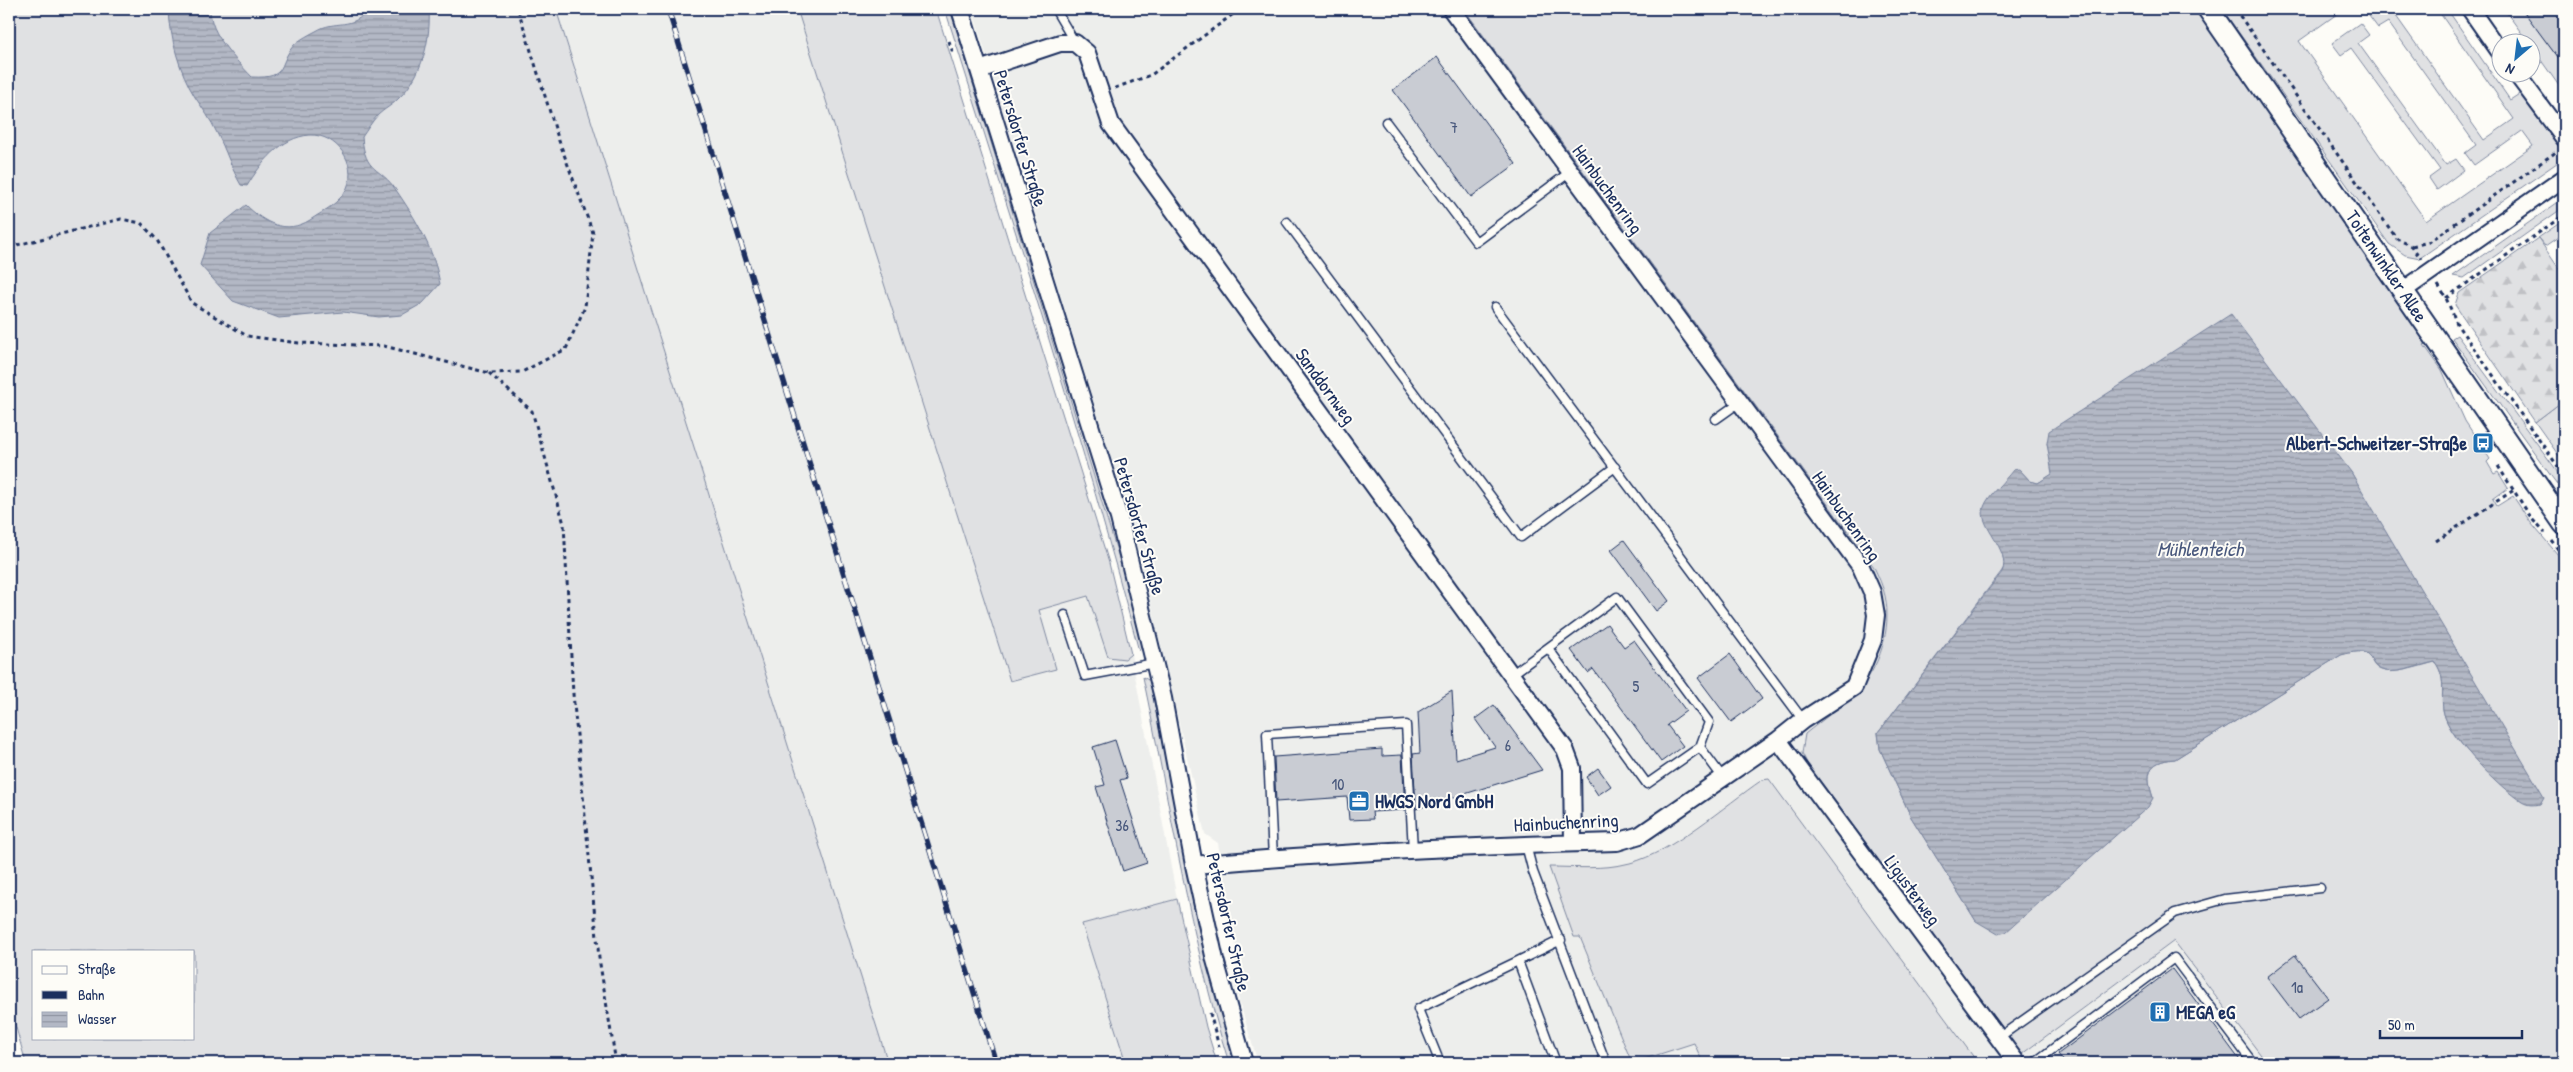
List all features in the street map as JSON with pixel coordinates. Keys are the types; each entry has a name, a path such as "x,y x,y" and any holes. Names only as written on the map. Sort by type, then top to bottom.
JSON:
{"street":[{"name":"Petersdorfer Straße","path":"960,9 1119,518 1156,662 1194,865 1216,960 1244,1063"},
{"name":"Hainbuchenring","path":"1194,865 1273,858 1413,850 1526,844 1618,842 1640,835 1778,740 1803,720 1854,687 1873,640 1876,615 1872,592 1861,567 1451,9"},
{"name":"Toitenwinkler Allee","path":"2208,9 2564,524"},
{"path":"2470,9 2490,38"},
{"path":"979,70 1060,43 1075,43"},
{"name":"Sanddornweg","path":"1075,43 1087,53 1111,124 1565,748 1572,768 1573,843"},
{"path":"2521,82 2560,145"},
{"path":"2404,290 2564,178"},
{"name":"Ligusterweg","path":"1778,740 2016,1063"}],"lane":[{"path":"1055,9 1075,43"},
{"path":"1386,122 1476,242 1570,172"},
{"path":"1287,222 1521,537 1615,467"},
{"path":"1495,306 1803,720"},
{"path":"1716,419 1740,402"},
{"path":"1512,675 1548,648 1617,597 1709,722 1700,747 1647,784 1548,648"},
{"path":"1065,615 1085,676 1156,662"},
{"path":"1273,858 1266,734 1406,725 1413,850"},
{"path":"1700,747 1723,778"},
{"path":"1526,844 1533,872 1561,940 1606,1063"},
{"path":"1998,1038 2175,913 2225,900 2320,888"},
{"path":"1440,1063 1418,1009 1561,940"},
{"path":"2034,1063 2043,1061 2174,958 2253,1063"},
{"path":"1518,961 1556,1063"}],"path":[{"path":"9,247 121,218 141,223 157,240 192,303 247,336 299,343 384,346 489,373 522,372 566,349 586,307 593,233 558,138 518,9"},
{"path":"1100,94 1151,75 1240,9"},
{"path":"2235,9 2397,239 2412,246 2446,298 2458,326 2564,476"},
{"path":"947,33 955,58"},
{"path":"2412,246 2430,242 2560,145"},
{"path":"2446,298 2564,215"},
{"path":"489,373 532,411 564,524 574,704 599,958 616,1063"},
{"path":"2436,541 2516,488"},
{"path":"1209,1009 1222,1054"}],"shaded area":[{"path":"556,9 797,9 1010,681 1039,610 1088,596 1108,657 1125,659 1131,654 1177,899 1082,924 1126,1063 888,1063"},
{"path":"972,9 1464,9 1874,567 1885,596 1886,623 1882,647 1874,669 1807,763 2022,1054 2174,941 2267,1063 1258,1063 1234,984 1238,958 1218,843 1205,834 1136,539"}],"green space":[{"path":"9,9 556,9 888,1063 26,1063 9,1003"},
{"path":"797,9 936,9 1109,563 1131,654 1125,659 1108,657 1088,596 1039,610 1056,669 1010,681"},
{"path":"945,9 950,9 1120,561 1143,643 1139,651 1070,409"},
{"path":"1464,9 2197,9 2430,340 2424,345 2442,370 2465,421 2490,459 2487,462 2494,474 2498,472 2508,488 2493,499 2497,506 2513,496 2531,523 2564,562 2564,1063 2267,1063 2174,941 2022,1054 1807,763 1802,753 1805,734 1856,692 1872,672 1878,660 1885,634 1887,608 1883,589 1874,567","holes":["2047,443 2351,472 2522,802 2468,752 2450,728 2443,710 2441,676 2435,662 2390,672 2378,669 2367,654 2354,652 2341,655 2175,759 2166,760 2154,766 2150,770 2149,775 2150,789 2153,797 1976,921 1911,817 1880,749 1878,733 2005,566 2003,557 2019,469 2030,481 2038,483 2053,474"]},
{"path":"2222,9 2344,9 2299,41 2426,221 2533,146 2522,131 2474,165 2465,153 2476,145 2388,22 2378,28 2369,16 2380,9 2406,9 2396,16 2484,140 2514,119 2437,9 2447,9 2490,71 2490,82 2498,82 2510,100 2527,89 2556,129 2564,124 2564,158 2420,258 2405,255 2389,244"},
{"path":"2504,9 2523,9 2540,32 2521,32"},
{"path":"2360,23 2369,35 2358,43 2446,165 2456,159 2464,170 2437,190 2429,178 2440,170 2351,48 2341,55 2332,43"},
{"path":"2540,33 2564,66 2564,93 2540,59"},
{"path":"2564,198 2564,207 2464,278 2453,276"},
{"path":"2564,220 2564,233 2545,246 2538,238"},
{"path":"2538,238 2564,276 2564,400 2535,422 2455,305 2459,293"},
{"path":"2457,335 2555,468 2564,486 2557,484 2452,338"},
{"path":"2564,400 2564,463 2535,422"},
{"path":"1143,677 1150,681 1199,931 1236,1063 1229,1063 1203,968"},
{"path":"1769,779 1978,1063 1703,1063 1694,1043 1632,1063 1580,937 1574,937 1549,867 1610,867 1646,857 1681,839 1762,780"},
{"path":"1177,899 1206,1027 1217,1063 1126,1063 1082,924"}],"water":[{"path":"169,9 210,9 214,28 231,54 252,77 264,77 278,72 290,50 298,41 323,28 356,20 368,9 429,9 426,45 414,79 397,100 376,117 362,137 366,158 390,182 417,223 429,247 440,284 423,303 402,315 379,317 343,312 279,318 233,301 200,265 210,233 246,205 260,217 276,225 292,227 301,224 325,210 340,198 347,188 350,179 350,169 347,160 336,145 328,139 310,135 300,137 281,146 265,160 247,186 241,185 215,128 184,76 173,43"},
{"name":"Mühlenteich","path":"2231,314 2351,472 2544,797 2540,804 2529,805 2522,802 2490,775 2467,751 2445,717 2442,703 2441,676 2435,662 2391,672 2379,669 2367,654 2362,652 2341,655 2175,759 2166,760 2154,766 2150,770 2149,776 2150,790 2153,798 2148,807 2006,932 1998,934 1976,921 1911,817 1880,749 1878,733 2002,572 2004,564 2002,555 1985,522 1983,514 1986,502 1993,493 2013,470 2019,469 2030,481 2038,483 2052,474 2047,443 2049,431"}],"building":[{"path":"2522,9 2564,9 2564,66 2540,32"},
{"path":"1437,57 1516,164 1471,197 1393,90"},
{"path":"1624,540 1669,601 1656,611 1611,550"},
{"path":"1607,624 1624,647 1634,640 1686,711 1667,725 1683,746 1661,762 1593,669 1588,673 1571,650"},
{"path":"1730,654 1762,699 1731,722 1698,678"},
{"path":"1452,691 1456,759 1495,747 1475,719 1494,705 1542,770 1416,809 1413,754 1420,753 1418,712"},
{"path":"1115,740 1127,778 1120,780 1147,863 1123,871 1096,787 1105,785 1093,747"},
{"path":"1382,749 1382,756 1402,755 1405,810 1372,812 1373,819 1349,820 1347,797 1276,802 1274,757"},
{"path":"1598,768 1611,786 1598,795 1586,777"},
{"path":"2295,955 2328,998 2299,1019 2267,977"},
{"name":"MEGA eG","path":"2172,969 2242,1063 2065,1063 2058,1054"}],"railway":[{"path":"668,9 996,1063"}],"place":[{"name":"Albert-Schweitzer-Straße","path":"2483,443"},
{"name":"HWGS Nord GmbH","path":"1359,801"},
{"name":"MEGA eG","path":"2160,1012"}]}
